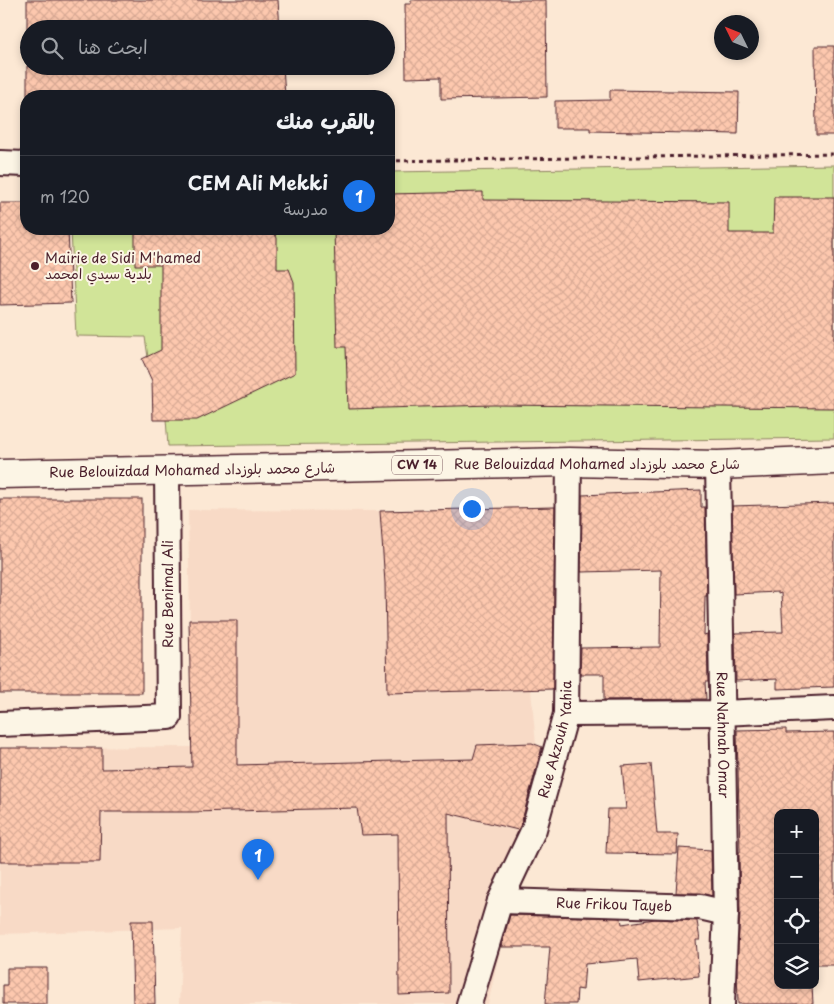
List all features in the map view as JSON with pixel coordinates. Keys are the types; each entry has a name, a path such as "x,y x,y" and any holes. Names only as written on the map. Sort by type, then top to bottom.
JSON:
{"main road":[{"name":"Rue Belouizdad Mohamed شارع محمد بلوزداد","path":"0,474 569,462 718,465 834,460"}],"street":[{"path":"0,163 20,164"},
{"name":"Rue Akzouh Yahia","path":"469,1004 500,901 534,829 566,714 569,462"},
{"name":"Rue Nahnah Omar","path":"718,465 726,913 722,1004"},
{"name":"Rue Benimal Ali","path":"0,724 169,717 167,471"},
{"path":"566,714 722,713 834,708"},
{"name":"Rue Frikou Tayeb","path":"500,901 700,907 726,913"}],"path":[{"path":"395,161 834,154"}],"shaded area":[{"path":"566,506 565,689 531,690 536,745 477,745 460,816 526,832 488,1004 179,1004 182,928 0,934 0,748 192,747 188,510 380,511"}],"green space":[{"path":"834,165 834,438 168,446 162,365 149,364 145,337 76,336 71,235 395,235 395,172"}],"building":[{"path":"27,0 278,0 279,20 27,20"},
{"path":"411,0 546,0 547,97 441,99 441,77 406,78 405,4 411,4"},
{"path":"815,46 834,46 834,135 816,135"},
{"path":"27,75 284,75 285,90 27,90"},
{"path":"610,90 739,92 738,134 590,131 590,128 555,128 555,101 610,100"},
{"path":"483,192 483,200 729,202 729,233 773,233 774,197 834,197 834,408 493,405 348,409 346,347 337,347 334,235 395,235 395,194"},
{"name":"Mairie de Sidi M'hamed بلدية سيدي امحمد","path":"0,203 20,203 20,235 68,235 71,303 0,305"},
{"path":"135,235 275,235 277,238 277,269 289,269 294,282 295,373 197,420 153,420 152,381 142,359 161,350 161,265 135,265"},
{"path":"701,490 701,507 705,507 707,596 705,596 704,635 707,634 708,682 705,682 706,699 604,700 604,674 580,674 581,648 660,647 661,570 581,572 582,495"},
{"path":"0,499 142,499 142,693 0,693"},
{"path":"834,503 834,687 777,689 777,679 736,681 735,633 783,632 781,593 734,594 732,506"},
{"path":"555,507 553,689 387,693 385,583 380,511"},
{"path":"189,620 237,620 237,765 473,759 477,745 532,743 542,747 518,830 448,813 449,993 399,995 398,834 361,835 357,808 101,812 100,862 0,862 0,748 102,748 102,769 192,767"},
{"path":"786,729 786,733 834,732 834,965 819,965 819,809 774,809 774,989 812,989 813,1004 738,1004 740,852 737,730"},
{"path":"651,764 657,834 678,834 677,854 606,853 608,809 626,809 622,766"},
{"path":"679,848 711,850 712,896 700,893 676,893"},
{"path":"510,915 621,918 622,924 655,919 697,921 700,940 696,940 699,976 639,982 637,959 585,964 583,990 577,989 576,1004 545,1004 550,947 501,947"},
{"path":"131,921 153,921 155,1004 133,1004"},
{"path":"7,968 47,968 47,1004 3,1004 3,985 7,985"}],"place":[{"name":"Mairie de Sidi M'hamed بلدية سيدي امحمد","path":"35,266"},
{"name":"CEM Ali Mekki","path":"258,880"}]}
